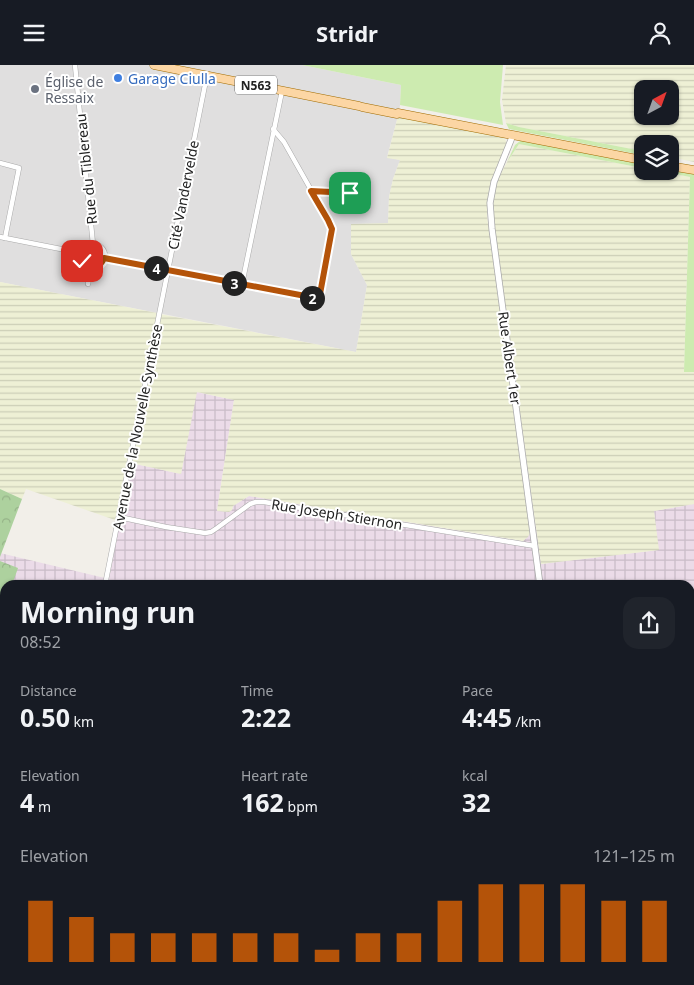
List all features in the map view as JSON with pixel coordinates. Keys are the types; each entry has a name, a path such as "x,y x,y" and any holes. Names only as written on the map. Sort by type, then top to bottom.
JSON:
{"main road":[{"name":"N563","path":"154,65 634,158"},
{"path":"679,167 694,170"}],"street":[{"name":"Rue du Tiblereau","path":"74,65 93,244"},
{"name":"Cité Vandervelde","path":"168,270 207,75"},
{"path":"242,285 282,91"},
{"path":"104,258 316,298 320,294 332,229 284,142 273,129"},
{"name":"Rue Albert 1er","path":"510,135 494,182 490,203 539,580"},
{"path":"0,163 18,167 2,238 81,253"},
{"path":"311,191 356,193 359,190"},
{"path":"93,244 100,246 104,252 104,258 98,266 91,268 82,261 81,253 85,246 93,244"},
{"path":"88,284 91,268"},
{"name":"Avenue de la Nouvelle Synthèse","path":"106,580 168,270"},
{"name":"Rue Joseph Stiernon","path":"119,517 205,533 211,532 250,504 264,502 535,546"}],"shaded area":[{"path":"0,65 302,65 401,85 398,116 387,157 400,160 389,197 388,224 351,224 351,254 367,285 356,352 0,282"},
{"path":"506,65 694,65 694,162 679,159 679,135 634,135 634,149 506,123 502,100"},
{"path":"398,116 502,136 506,141 506,148 491,183 488,195 487,216 530,533 523,541 249,496 233,506 229,512 217,511 234,400 197,392 181,474 131,463 160,314 356,352 367,285 351,254 351,224 388,223 389,197 400,160 387,158"},
{"path":"519,144 634,166 634,180 679,180 679,175 690,177 684,371 694,372 694,504 654,511 659,550 541,564 494,225 495,189 507,162"},
{"path":"0,282 157,313 115,520 26,489 22,499 0,489"},
{"path":"196,392 234,400 217,510 229,512 233,506 249,496 520,541 523,541 530,533 529,526 536,527 541,564 658,550 654,511 694,504 694,580 0,580 0,553 109,579 131,463 181,474"}],"green space":[{"path":"302,65 503,65 500,102 503,125 400,105 401,85"},
{"path":"506,123 634,149 634,153 509,129"},
{"path":"520,141 526,141 634,161 634,166 519,144 507,162 515,145"},
{"path":"679,170 694,173 694,372 684,372 690,177 679,175"},
{"path":"0,489 22,499 0,557"},
{"path":"0,561 18,568 14,580 0,580"}],"place":[{"name":"Garage Ciulla","path":"118,78"},
{"name":"Église de Ressaix","path":"35,89"}],"route":[{"path":"82,261 91,268 101,264 104,258 130,262 316,298 320,294 332,229 311,191 350,193"}]}
